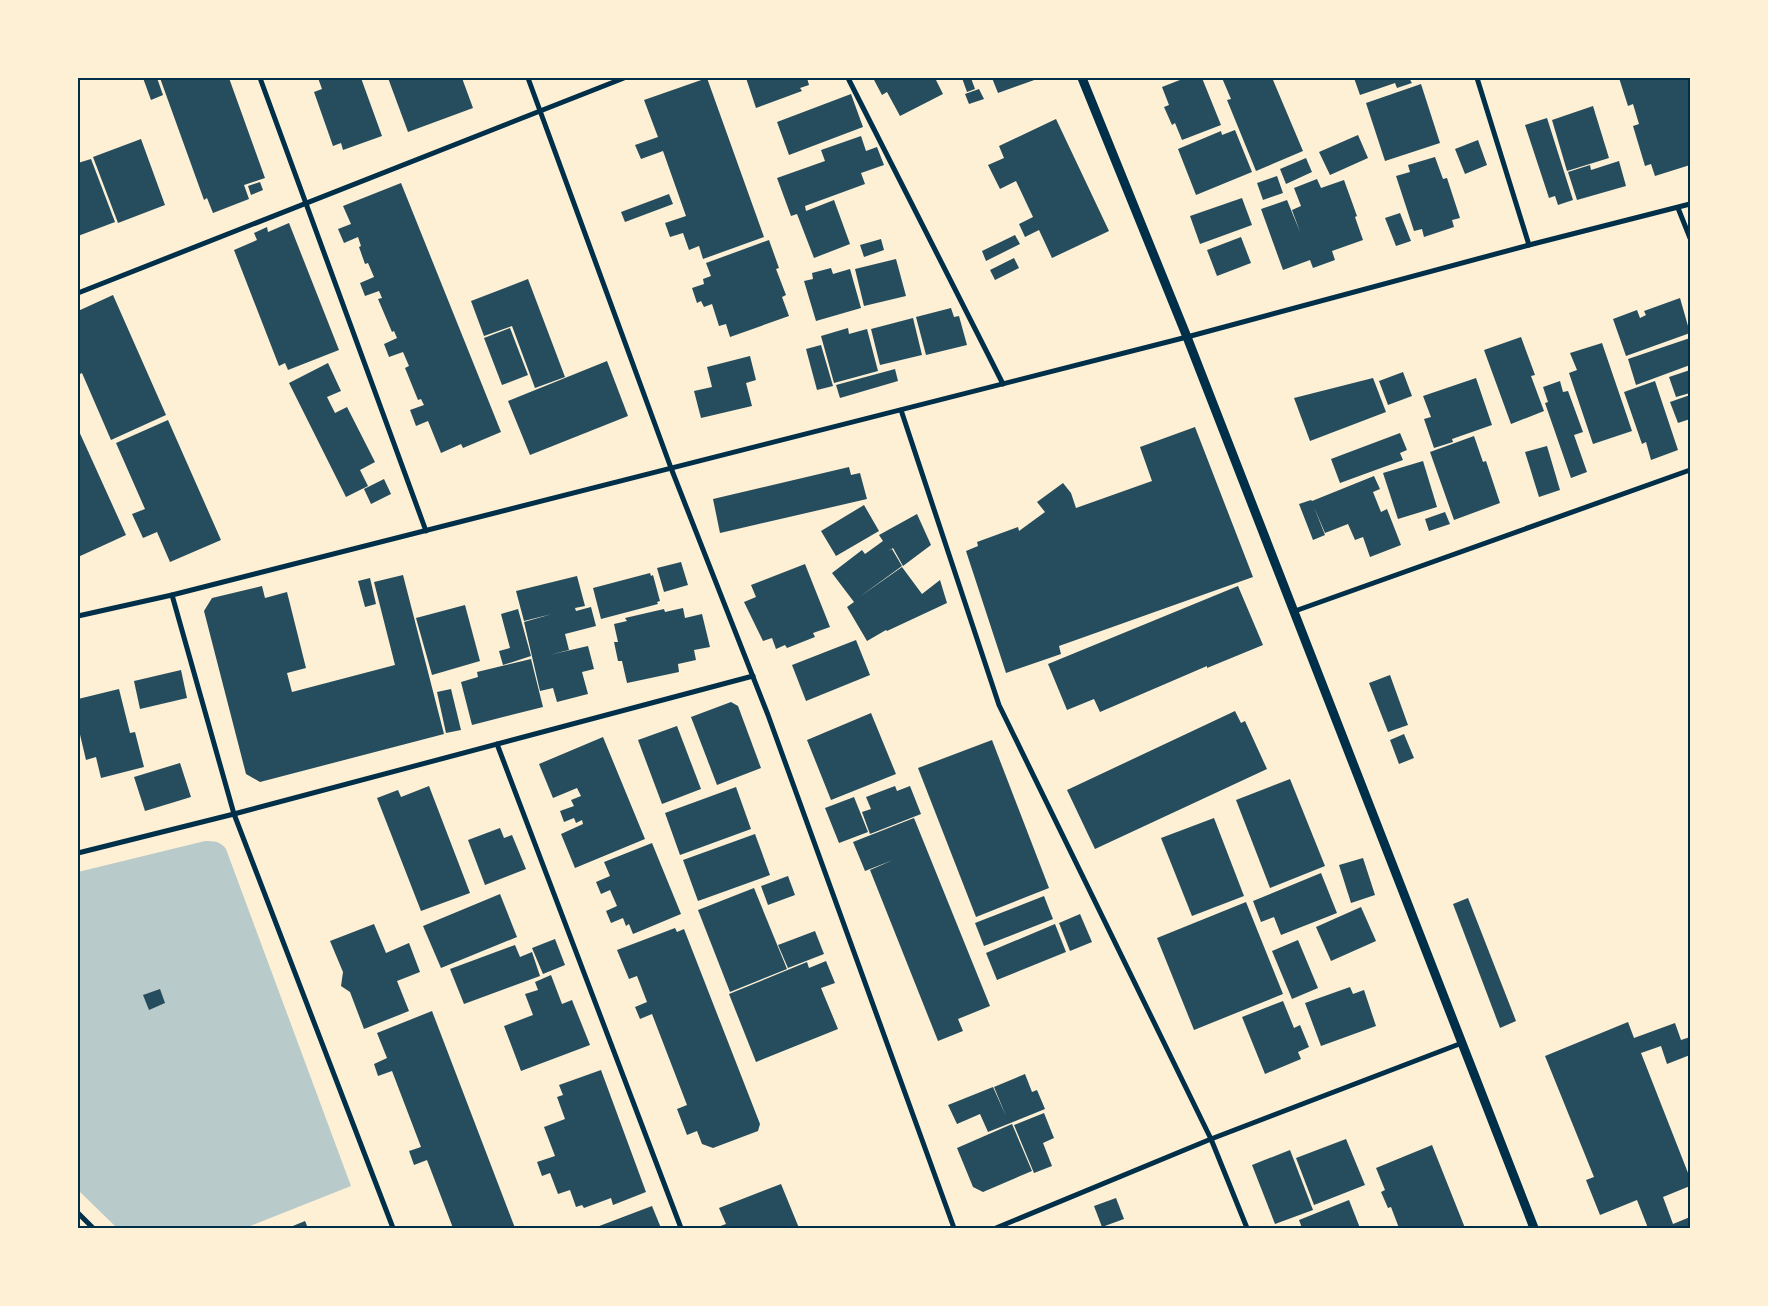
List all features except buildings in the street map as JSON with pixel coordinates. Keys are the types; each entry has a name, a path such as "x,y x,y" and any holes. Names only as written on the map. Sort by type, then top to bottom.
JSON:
{"street":[{"path":"260,78 426,531"},
{"path":"528,78 671,468 753,676 954,1228"},
{"path":"78,293 624,78"},
{"path":"848,78 1003,384"},
{"path":"1082,78 1187,337 1534,1228"},
{"path":"1477,78 1529,245"},
{"path":"78,616 172,595 1187,337 1529,245 1690,204"},
{"path":"1678,208 1690,238"},
{"path":"901,410 999,705 1210,1139 1247,1228"},
{"path":"1294,611 1690,470"},
{"path":"172,595 234,814 393,1228"},
{"path":"78,853 234,814 753,676"},
{"path":"497,744 681,1228"},
{"path":"996,1228 1210,1139 1463,1042"},
{"path":"78,1213 93,1228"}],"shaded area":[{"path":"205,841 217,842 226,849 351,1186 245,1228 117,1228 78,1190 78,872"}]}
